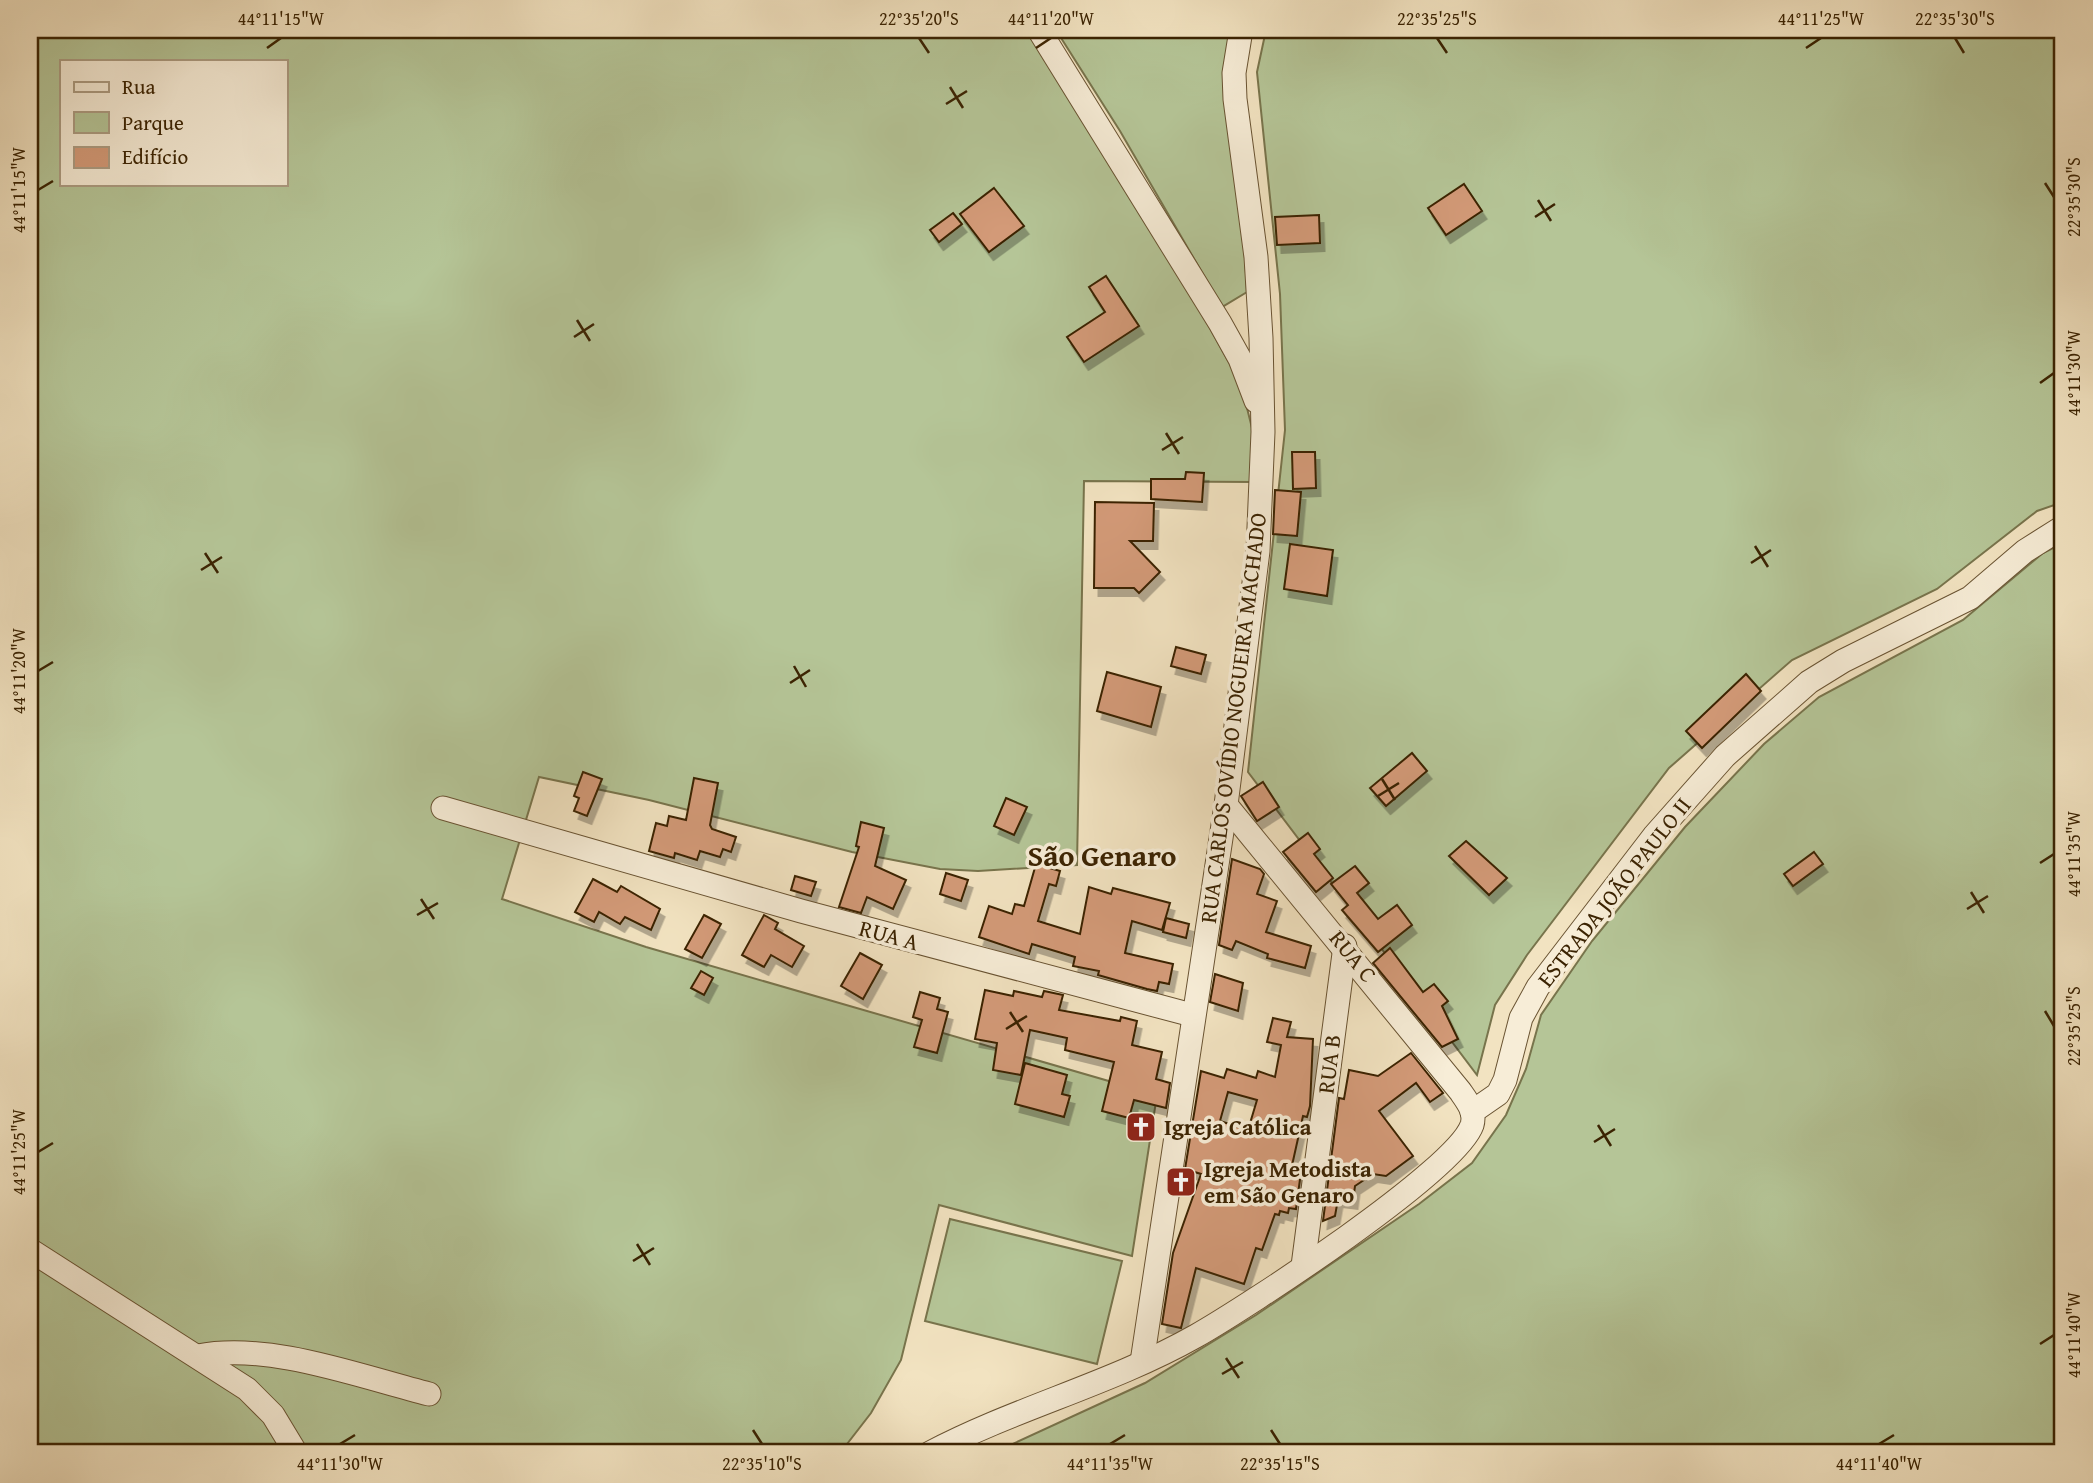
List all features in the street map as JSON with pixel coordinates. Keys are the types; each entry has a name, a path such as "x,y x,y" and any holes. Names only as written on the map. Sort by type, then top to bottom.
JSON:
{"street":[{"path":"1039,30 1240,359 1253,390 1263,432"},
{"name":"RUA CARLOS OVÍDIO NOGUEIRA MACHADO","path":"1142,1362 1192,1015 1226,805 1258,551 1263,432 1256,257 1235,99 1234,72 1241,30"},
{"name":"ESTRADA JOÃO PAULO II","path":"930,1453 957,1438 1142,1362 1196,1336 1384,1209 1447,1158 1471,1127 1472,1112 1498,1094 1521,1017 1538,987 1654,835 1725,756 1810,682 1843,661 1970,598 2025,551 2063,527"},
{"name":"RUA C","path":"1226,805 1345,946 1460,1091 1472,1112"},
{"name":"RUA A","path":"443,808 801,911 1192,1015"},
{"name":"RUA B","path":"1303,1266 1345,946"},
{"path":"30,1251 198,1356 261,1402 286,1433 296,1453"},
{"path":"198,1356 232,1350 276,1356 429,1394"}],"green space":[{"path":"30,30 1028,30 1190,292 1241,384 1254,436 1253,482 1084,481 1077,865 978,871 940,869 852,852 649,800 539,777 502,899 646,947 1157,1095 1132,1256 939,1205 901,1360 871,1413 840,1453 30,1453"},
{"path":"1056,30 1231,30 1225,85 1237,174 1247,292 1222,307 1120,131"},
{"path":"1266,30 2063,30 2063,502 2037,511 1937,589 1792,660 1669,768 1527,955 1495,1005 1477,1075 1248,772 1285,430 1280,294 1257,72"},
{"path":"2063,543 2063,1453 993,1453 1145,1383 1256,1315 1419,1204 1472,1163 1506,1115 1526,1069 1541,1015 1592,941 1685,827 1764,744 1819,697 1963,620 2043,553"},
{"path":"950,1219 1122,1261 1097,1364 925,1321"}],"building":[{"path":"1464,184 1482,211 1446,235 1428,208"},
{"path":"994,188 1024,226 989,252 960,214"},
{"path":"953,213 962,224 939,242 930,230"},
{"path":"1319,215 1320,243 1277,245 1275,217"},
{"path":"1106,276 1139,326 1084,362 1067,337 1105,312 1089,287"},
{"path":"1292,452 1315,452 1316,488 1293,489"},
{"path":"1186,472 1204,473 1202,502 1151,499 1151,479 1185,479"},
{"path":"1275,490 1301,492 1297,536 1273,534"},
{"path":"1095,502 1154,503 1153,541 1130,541 1160,572 1139,593 1134,588 1094,588"},
{"path":"1290,544 1333,550 1327,596 1284,589"},
{"path":"1176,647 1206,655 1201,674 1171,666"},
{"path":"1107,672 1161,687 1151,727 1097,711"},
{"path":"1746,674 1761,691 1702,748 1686,731"},
{"path":"1412,753 1427,771 1386,806 1370,788"},
{"path":"583,772 602,779 587,816 574,811 579,798 574,796"},
{"path":"694,778 718,783 710,825 712,829 736,837 731,852 723,849 720,857 700,851 697,860 675,853 674,858 649,851 656,823 667,826 669,816 686,820"},
{"path":"1263,782 1279,807 1257,821 1241,796"},
{"path":"1006,798 1027,807 1014,835 994,826"},
{"path":"861,822 884,828 875,866 906,880 893,909 867,897 861,913 839,907 859,847 856,846"},
{"path":"1308,833 1320,849 1314,854 1333,878 1316,892 1283,852"},
{"path":"1466,841 1507,878 1489,895 1449,856"},
{"path":"1814,852 1823,864 1793,886 1784,874"},
{"path":"1232,859 1260,869 1264,874 1257,894 1277,901 1266,932 1311,946 1305,968 1267,958 1268,954 1236,941 1232,950 1219,945"},
{"path":"1036,864 1060,871 1056,886 1049,884 1038,921 1080,934 1089,887 1111,894 1113,888 1170,903 1162,930 1132,921 1125,953 1173,964 1169,984 1159,982 1157,991 1147,989 1098,975 1099,971 1073,966 1075,957 1032,944 1029,954 979,937 989,906 1012,914 1015,904 1024,906"},
{"path":"1355,866 1369,883 1357,893 1378,919 1397,905 1412,925 1378,952 1342,910 1348,905 1331,884"},
{"path":"946,873 968,880 961,901 940,894"},
{"path":"795,876 816,882 811,896 791,890"},
{"path":"593,879 617,892 621,886 660,909 651,930 625,917 620,924 599,912 594,922 575,912"},
{"path":"704,915 721,924 702,958 685,949"},
{"path":"764,915 778,923 775,929 804,946 792,967 771,955 764,967 742,955"},
{"path":"1166,918 1189,924 1186,938 1163,932"},
{"path":"1390,948 1423,992 1434,984 1448,1001 1442,1006 1458,1039 1442,1047 1373,963"},
{"path":"860,953 882,965 863,999 841,986"},
{"path":"701,971 713,978 704,995 691,988"},
{"path":"1215,974 1243,983 1238,1011 1210,1002"},
{"path":"985,990 1013,996 1014,991 1042,997 1044,991 1063,995 1059,1010 1120,1021 1121,1017 1137,1021 1132,1045 1162,1052 1156,1079 1170,1083 1166,1108 1134,1100 1129,1118 1102,1111 1114,1062 1065,1050 1067,1038 1030,1030 1021,1075 993,1070 997,1043 975,1039"},
{"path":"920,992 940,998 937,1009 948,1012 937,1053 914,1047 922,1020 913,1017"},
{"path":"1273,1018 1291,1022 1287,1037 1313,1039 1310,1106 1307,1117 1303,1116 1291,1170 1301,1172 1296,1209 1289,1208 1288,1213 1280,1211 1279,1215 1275,1214 1262,1250 1256,1248 1244,1284 1196,1268 1181,1328 1162,1324 1173,1253 1201,1174 1185,1169 1201,1071 1224,1078 1227,1069 1256,1078 1258,1071 1275,1077 1281,1045 1267,1042","holes":["1228,1092 1257,1100 1248,1130 1220,1121"]},
{"path":"1411,1053 1443,1093 1430,1102 1416,1083 1379,1111 1413,1156 1386,1176 1373,1174 1355,1186 1353,1201 1338,1199 1335,1216 1323,1221 1339,1098 1344,1099 1349,1070 1378,1076"},
{"path":"1025,1063 1067,1075 1062,1094 1070,1096 1064,1117 1015,1104"}],"place":[{"name":"Igreja Católica","path":"1141,1127"},
{"name":"Igreja Metodista em São Genaro","path":"1181,1182"}],"district":[{"name":"São Genaro","path":"1102,856"}]}
